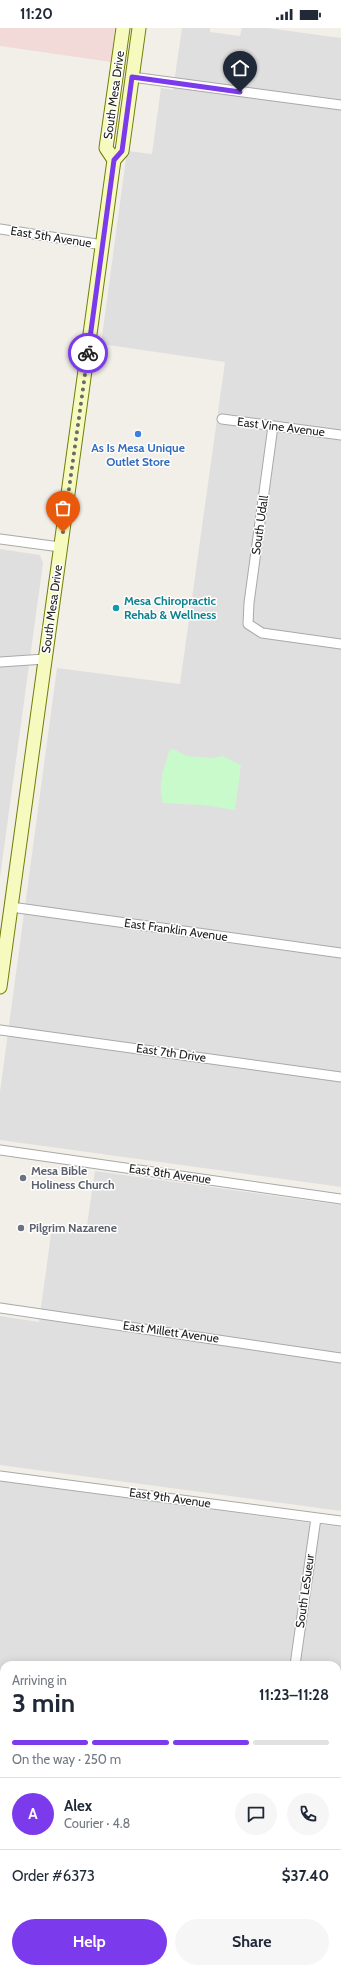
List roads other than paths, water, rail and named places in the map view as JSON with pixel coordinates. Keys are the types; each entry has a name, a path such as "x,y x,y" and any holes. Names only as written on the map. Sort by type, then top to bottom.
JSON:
{"main road":[{"name":"South Mesa Drive","path":"114,160 106,148 123,28"},
{"name":"South Mesa Drive","path":"0,987 114,160 122,151 139,28"}],"street":[{"path":"132,77 341,105"},
{"name":"East 5th Avenue","path":"0,229 103,245"},
{"name":"East Vine Avenue","path":"222,419 341,435"},
{"name":"South Udall","path":"273,426 248,603 248,624 262,633 341,644"},
{"path":"0,539 60,547"},
{"path":"0,662 45,660"},
{"name":"East Franklin Avenue","path":"11,907 341,953"},
{"name":"East 7th Drive","path":"0,1030 341,1077"},
{"name":"East 8th Avenue","path":"0,1150 341,1199"},
{"name":"East Millett Avenue","path":"0,1308 341,1358"},
{"name":"East 9th Avenue","path":"0,1476 341,1521"},
{"name":"South LeSueur","path":"296,1661 316,1518"}],"place":[{"name":"As Is Mesa Unique Outlet Store","path":"138,434"},
{"name":"Mesa Chiropractic Rehab & Wellness","path":"116,608"},
{"name":"Mesa Bible Holiness Church","path":"23,1178"},
{"name":"Pilgrim Nazarene","path":"21,1228"}]}
